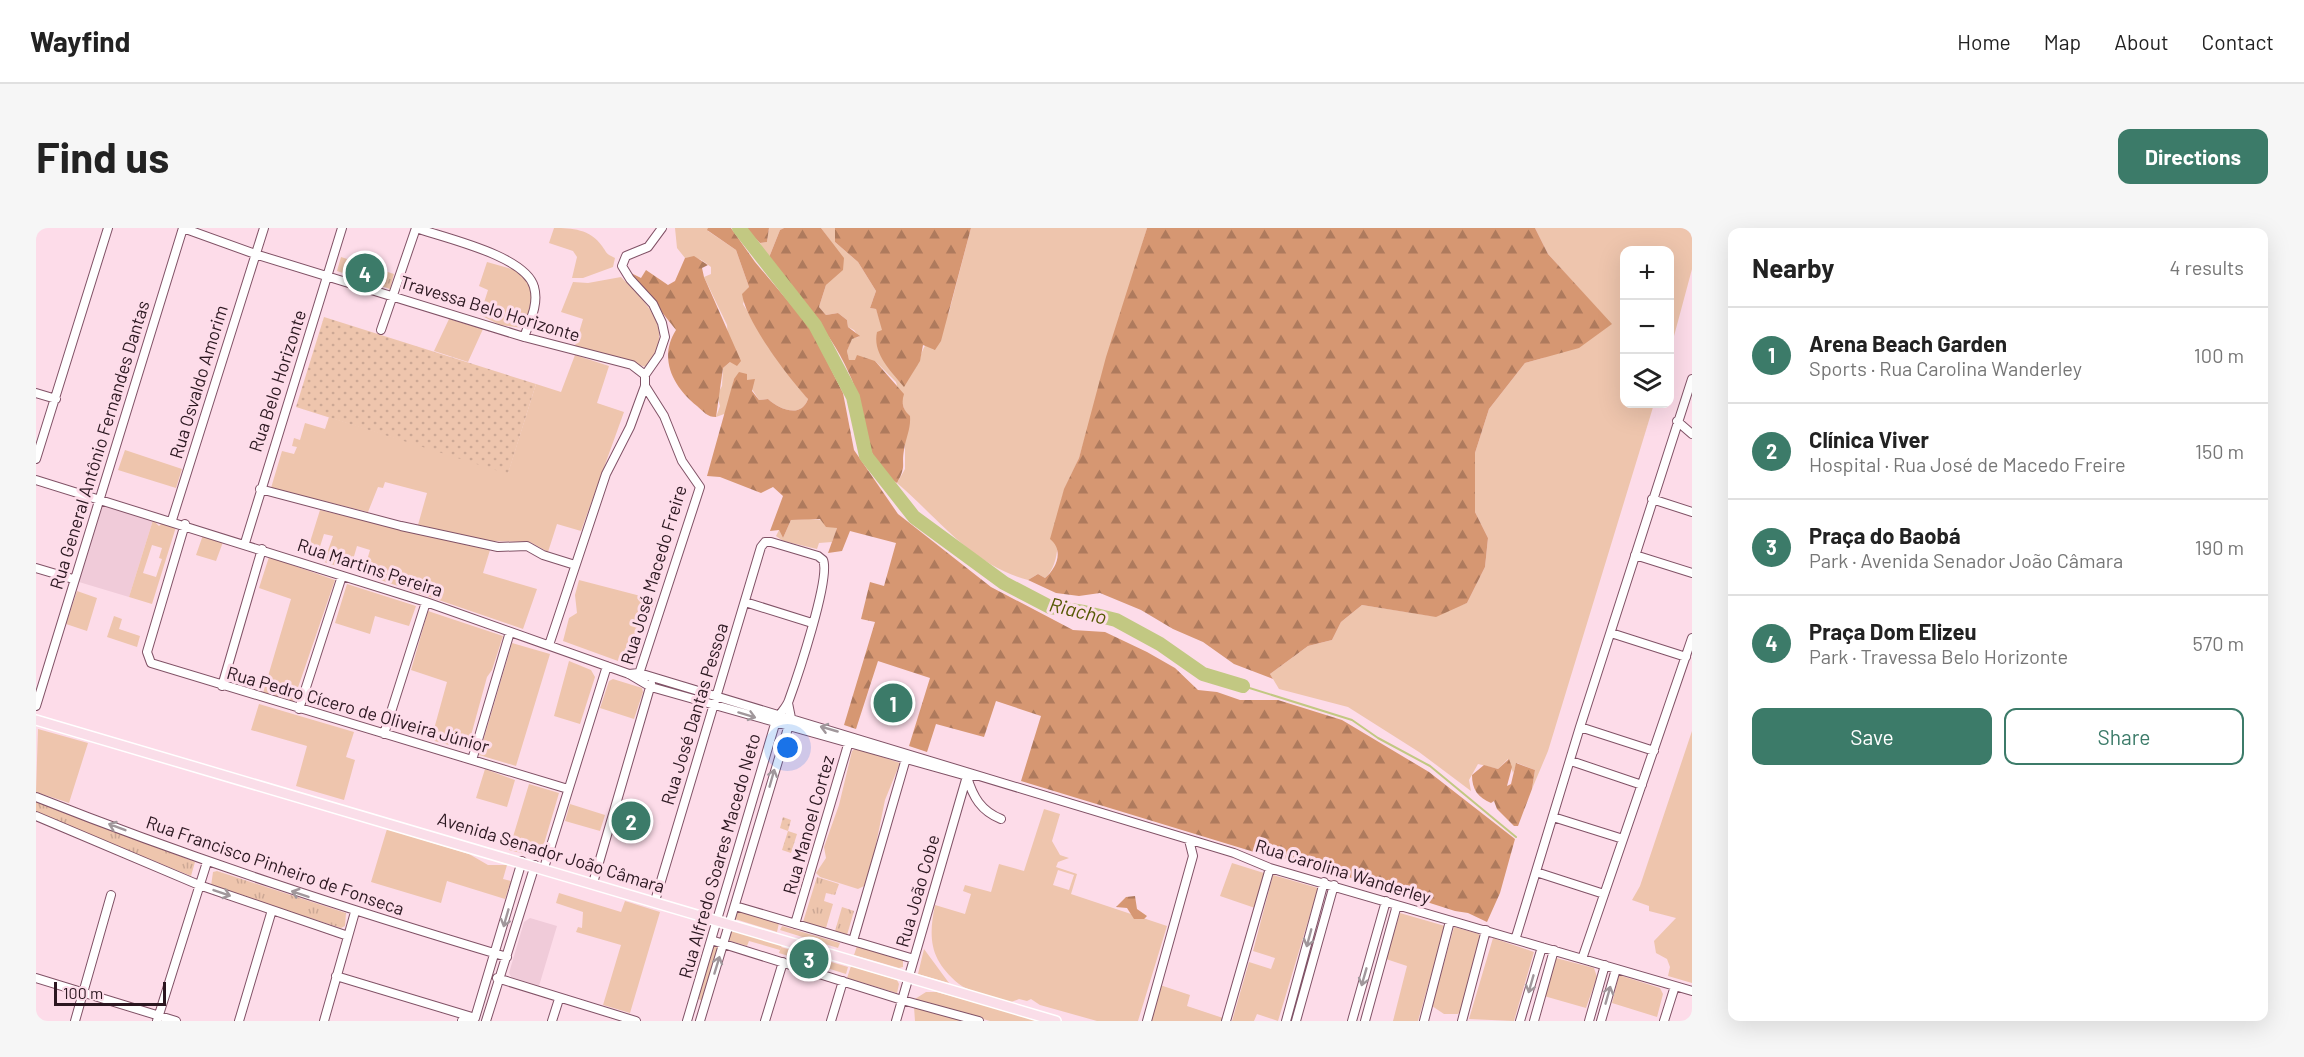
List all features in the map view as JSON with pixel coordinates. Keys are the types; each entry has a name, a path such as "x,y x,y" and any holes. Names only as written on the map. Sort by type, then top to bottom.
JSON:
{"main road":[{"name":"Avenida Senador João Câmara","path":"36,720 522,861 1056,1021"}],"street":[{"path":"36,459 108,228"},
{"name":"Travessa Belo Horizonte","path":"183,228 255,254 524,337 632,365 645,375"},
{"name":"Rua General Antônio Fernandes Dantas","path":"36,706 73,579 183,228"},
{"name":"Rua Osvaldo Amorim","path":"172,520 264,228"},
{"name":"Rua Belo Horizonte","path":"245,543 342,228"},
{"path":"381,330 416,228 507,260 526,272 535,289 535,298 524,337"},
{"path":"549,645 606,474 630,427 645,386 645,375 659,355 664,337 662,323 652,304 623,270 622,262 630,253 648,247 662,228"},
{"path":"1516,938 1580,727 1692,379"},
{"name":"Rua José Macedo Freire","path":"638,677 700,487 682,462 664,416 645,386"},
{"path":"36,393 56,399"},
{"path":"1677,421 1692,434"},
{"name":"Rua Martins Pereira","path":"36,480 185,524 426,602 638,677"},
{"path":"260,489 401,526 498,547 527,546 575,565"},
{"path":"1652,499 1692,512"},
{"name":"Rua Pedro Cícero de Oliveira Júnior","path":"185,524 147,652 148,660 155,665 568,789"},
{"name":"Rua José Dantas Pessoa","path":"655,901 761,548 765,542 771,542"},
{"name":"Rua Alfredo Soares Macedo Neto","path":"687,1021 778,714 788,704 825,577 823,560 771,542"},
{"path":"222,686 262,549"},
{"path":"1635,555 1692,573"},
{"path":"36,568 73,579"},
{"path":"299,709 342,576"},
{"path":"384,734 426,602"},
{"path":"745,602 812,623"},
{"path":"472,760 510,632"},
{"path":"1611,633 1686,657"},
{"path":"1582,959 1692,638"},
{"path":"486,1021 528,890 568,789 607,666"},
{"name":"Rua Carolina Wanderley","path":"638,677 653,677 716,695 850,739 986,777 1234,852 1270,868 1335,885 1692,991"},
{"name":"Rua Carolina Wanderley","path":"638,677 651,687 775,724 850,739"},
{"path":"593,883 653,677"},
{"name":"Rua Alfredo Soares Macedo Neto","path":"700,1021 791,718 788,704"},
{"path":"1580,727 1654,751"},
{"name":"Rua Manoel Cortez","path":"795,924 850,739"},
{"path":"853,941 907,756"},
{"path":"1570,761 1642,785"},
{"path":"966,773 972,791 986,812 1001,819"},
{"name":"Rua João Cobe","path":"896,1021 966,773"},
{"name":"Rua Francisco Pinheiro de Fonseca","path":"36,797 207,862 355,912 507,957"},
{"path":"36,816 199,885 348,936"},
{"path":"1553,817 1623,840"},
{"path":"1147,1021 1193,856 1189,840"},
{"path":"475,1018 522,861"},
{"path":"158,1018 207,862"},
{"path":"1226,1021 1270,868"},
{"path":"1536,872 1604,894"},
{"path":"1286,1021 1324,882"},
{"path":"1296,1021 1335,885"},
{"path":"515,886 528,890"},
{"path":"725,892 738,896"},
{"path":"75,1021 111,895"},
{"path":"1352,1021 1386,901"},
{"path":"1365,1021 1397,905"},
{"path":"735,906 914,958"},
{"path":"239,1021 272,910"},
{"path":"324,1021 355,912"},
{"path":"1424,1021 1450,921"},
{"path":"1462,1021 1486,930"},
{"path":"711,940 902,1000 979,1021"},
{"path":"1520,1021 1542,947"},
{"path":"1534,1021 1554,950"},
{"path":"765,1021 783,962"},
{"path":"1589,1021 1605,965"},
{"path":"1601,1021 1616,969"},
{"path":"489,975 620,1019 636,1021"},
{"path":"336,976 475,1018"},
{"path":"36,978 158,1018 176,1021"},
{"path":"831,1021 843,981"},
{"path":"1664,1021 1675,986"},
{"path":"552,1021 559,999"},
{"path":"693,1002 705,1005"},
{"path":"462,1021 475,1018"}],"shaded area":[{"path":"103,504 153,520 129,597 79,582"},
{"path":"530,918 557,926 539,986 511,977 509,973 524,922"}],"green space":[{"path":"554,228 574,229 592,236 607,253 615,258 613,267 583,278 572,278 577,257 573,251 549,243"},
{"path":"675,228 708,228 708,231 736,250 749,287 743,304 771,350 808,399 800,409 784,409 768,399 759,400 746,380 734,379 727,413 716,417 720,406 717,395 722,386 723,368 730,362 727,325 704,277 711,274 711,267 699,259 685,258 677,248"},
{"path":"708,228 731,228 755,262 809,326 843,393 854,450 898,514 991,587 1073,630 1105,632 1147,652 1175,668 1198,690 1217,692 1240,700 1278,700 1342,720 1429,772 1515,839 1500,893 1487,922 1468,913 1455,911 1298,861 1264,855 1021,781 1041,716 996,701 984,737 936,724 927,752 909,746 930,678 878,661 856,729 844,725 875,622 861,619 870,582 884,586 896,543 850,531 842,551 828,553 837,528 826,527 820,519 791,520 783,538 779,530 770,531 783,496 773,487 761,493 720,477 707,476 734,379 739,372 747,374 747,380 755,379 752,391 759,400 768,399 784,409 795,410 805,405 808,399 779,363 751,319 742,294 749,287 736,250 707,230"},
{"path":"745,228 769,228 767,242 760,243"},
{"path":"769,228 784,228 780,230 768,260 760,243 767,242"},
{"path":"784,228 821,228 844,258 843,270 826,285 819,307 826,315 838,313 847,320 848,327 860,336 852,339 847,351 849,360 855,360 857,355 875,361 904,394 903,406 910,416 910,421 903,469 897,483 877,463 871,450 852,380 836,347 768,260 780,230"},
{"path":"821,228 835,228 835,242 858,262 876,291 870,308 876,309 883,330 920,359 925,346 949,312 971,228 1147,228 1079,458 1062,496 1057,553 1051,571 1045,578 1038,574 1028,580 990,564 957,539 897,483 905,469 905,412 896,382 875,361 849,361 847,351 852,338 859,337 854,330 848,327 847,320 838,313 826,315 819,307 826,285 834,275 832,243"},
{"path":"835,228 971,228 941,341 935,350 923,345 920,361 904,387 884,362 877,348 877,332 882,330 876,309 870,308 876,291 858,262 835,242"},
{"path":"1147,228 1535,228 1548,254 1612,324 1579,348 1525,363 1489,409 1475,453 1475,512 1488,538 1485,567 1467,603 1436,617 1362,605 1341,622 1332,640 1308,646 1270,674 1273,679 1234,664 1203,642 1173,629 1141,610 1100,593 1079,596 1056,593 1028,580 1038,574 1045,578 1056,564 1057,548 1050,539 1064,489 1079,458 1106,357"},
{"path":"1535,228 1692,228 1692,269 1674,336 1674,246 1620,246 1620,408 1653,408 1548,751 1532,789 1535,770 1517,763 1513,773 1508,759 1498,769 1478,764 1469,780 1471,791 1419,752 1348,707 1279,689 1270,674 1308,646 1332,640 1341,622 1362,605 1432,616 1467,603 1485,567 1488,538 1475,512 1475,453 1489,409 1525,363 1543,358 1611,324 1548,254"},
{"path":"694,256 708,265 702,268 704,277 741,361 737,366 730,362 723,368 716,417 704,412 688,398 675,381 668,361 668,351 676,330 631,273 641,278 646,270 668,285 675,281 685,258"},
{"path":"341,257 394,274 390,289 337,271"},
{"path":"487,262 515,270 531,284 533,306 523,328 500,325 480,315 488,290 479,286"},
{"path":"621,277 649,307 659,329 659,341 655,353 646,367 575,346 583,319 561,312 573,282 588,283"},
{"path":"324,317 536,384 508,474 296,407"},
{"path":"449,319 483,329 468,362 434,351"},
{"path":"575,355 609,366 597,403 624,412 581,531 557,524 548,552 530,542 486,541 418,525 427,493 385,482 383,488 378,487 368,512 271,488 282,451 294,454 297,447 292,446 294,438 300,440 305,423 325,429 329,417 508,473 536,384 561,392"},
{"path":"125,450 182,469 176,488 118,470"},
{"path":"320,510 490,550 483,573 537,589 523,629 363,574 370,550 357,546 350,570 324,562 333,536 324,534 316,559 306,555"},
{"path":"153,520 159,526 162,523 176,527 152,604 129,597","holes":["152,545 162,548 159,558 162,559 156,577 143,573"]},
{"path":"791,520 823,520 837,528 832,542 819,543 817,549 783,541 776,536 779,530 783,538"},
{"path":"203,535 223,542 216,561 196,555"},
{"path":"269,557 335,580 293,702 263,693 291,599 259,588"},
{"path":"579,580 656,600 643,628 635,664 618,661 563,641 569,618 577,613 575,595"},
{"path":"347,584 416,606 409,626 375,616 370,634 335,623"},
{"path":"77,591 97,598 87,631 66,624"},
{"path":"428,611 503,636 492,670 487,677 467,750 431,740 447,682 411,670"},
{"path":"114,616 122,619 119,629 140,636 137,647 107,637"},
{"path":"512,643 550,654 516,766 479,755"},
{"path":"569,661 591,670 595,677 580,724 554,716"},
{"path":"613,679 642,688 643,692 634,719 600,708 609,681"},
{"path":"259,704 354,732 346,757 355,760 344,800 296,786 307,746 251,730"},
{"path":"38,729 88,743 69,803 36,792"},
{"path":"1692,731 1692,983 1668,976 1670,967 1667,959 1656,953 1654,941 1676,918 1649,911 1649,906 1632,900 1640,886"},
{"path":"856,748 900,763 885,800 874,854 864,886 858,889 820,877 816,873 826,858 824,847 839,805 852,751"},
{"path":"1509,759 1512,767 1507,786 1511,784 1516,763 1535,770 1532,789 1518,826 1514,826 1497,809 1494,801 1491,803 1479,795 1472,780 1472,775 1484,765 1498,769"},
{"path":"485,769 515,780 507,807 476,798"},
{"path":"529,784 559,793 541,854 537,857 509,850"},
{"path":"36,801 195,862 191,876 36,813"},
{"path":"570,804 605,815 600,831 565,821"},
{"path":"1044,809 1060,814 1052,841 1060,855 1069,858 1058,862 1056,867 1077,874 1071,894 1167,926 1138,1021 1097,1021 1040,1005 1031,999 1011,1002 991,997 959,984 942,966 932,939 935,905 965,914 971,894 963,891 965,885 991,892 999,864 1024,871","holes":["1058,870 1074,875 1069,890 1053,885"]},
{"path":"783,817 791,820 788,831 780,828"},
{"path":"387,829 469,854 488,865 507,865 503,879 511,881 505,899 447,881 441,903 371,882"},
{"path":"788,831 797,834 791,853 782,850"},
{"path":"1232,863 1264,873 1255,908 1220,896"},
{"path":"217,871 346,913 345,926 341,928 211,886 213,872"},
{"path":"1273,875 1318,888 1278,1021 1257,1014 1254,1021 1232,1021 1249,962 1271,969 1275,958 1253,951"},
{"path":"817,877 839,884 835,895 826,893 824,901 833,904 826,928 835,931 842,907 854,911 847,935 803,922"},
{"path":"559,893 621,912 625,901 660,912 630,1013 603,1005 621,945 576,932 578,927 582,928 583,912 556,903"},
{"path":"1135,896 1137,909 1147,916 1144,919 1134,919 1127,908 1116,907 1126,897"},
{"path":"737,910 779,923 777,932 735,919"},
{"path":"1400,913 1445,926 1418,1021 1393,1021 1407,966 1386,959"},
{"path":"782,926 840,943 838,948 780,930"},
{"path":"1454,927 1479,934 1481,939 1464,1005 1458,1014 1444,1014 1432,1006"},
{"path":"731,930 782,945 780,950 749,941 747,946 727,940"},
{"path":"1493,938 1534,952 1514,1021 1469,1019"},
{"path":"713,946 718,947 702,1000 700,1000 698,998"},
{"path":"857,946 903,960 903,967 899,968 854,955"},
{"path":"781,947 848,967 846,974 779,953"},
{"path":"924,949 949,983 918,974"},
{"path":"1556,958 1594,968 1597,977 1586,1008 1544,996"},
{"path":"851,966 897,980 899,984 897,993 847,978"},
{"path":"1619,975 1660,988 1663,994 1657,1017 1612,1003"},
{"path":"1160,985 1190,995 1187,1006 1223,1018 1222,1021 1149,1021"},
{"path":"926,992 937,992 1040,1021 990,1021 915,999"},
{"path":"914,1007 960,1020 964,1021 915,1021"}],"waterway":[{"name":"Riacho","path":"739,228 815,325 853,397 866,456 914,517 1004,583 1050,607 1116,620 1160,644 1203,674 1243,686"},
{"name":"Riacho","path":"1243,686 1352,720 1378,738 1430,766 1516,837"}],"place":[{"name":"Praça Dom Elizeu","path":"365,273"},
{"name":"Arena Beach Garden","path":"893,703"},
{"name":"Clínica Viver","path":"631,821"},
{"name":"Praça do Baobá","path":"809,959"}]}
